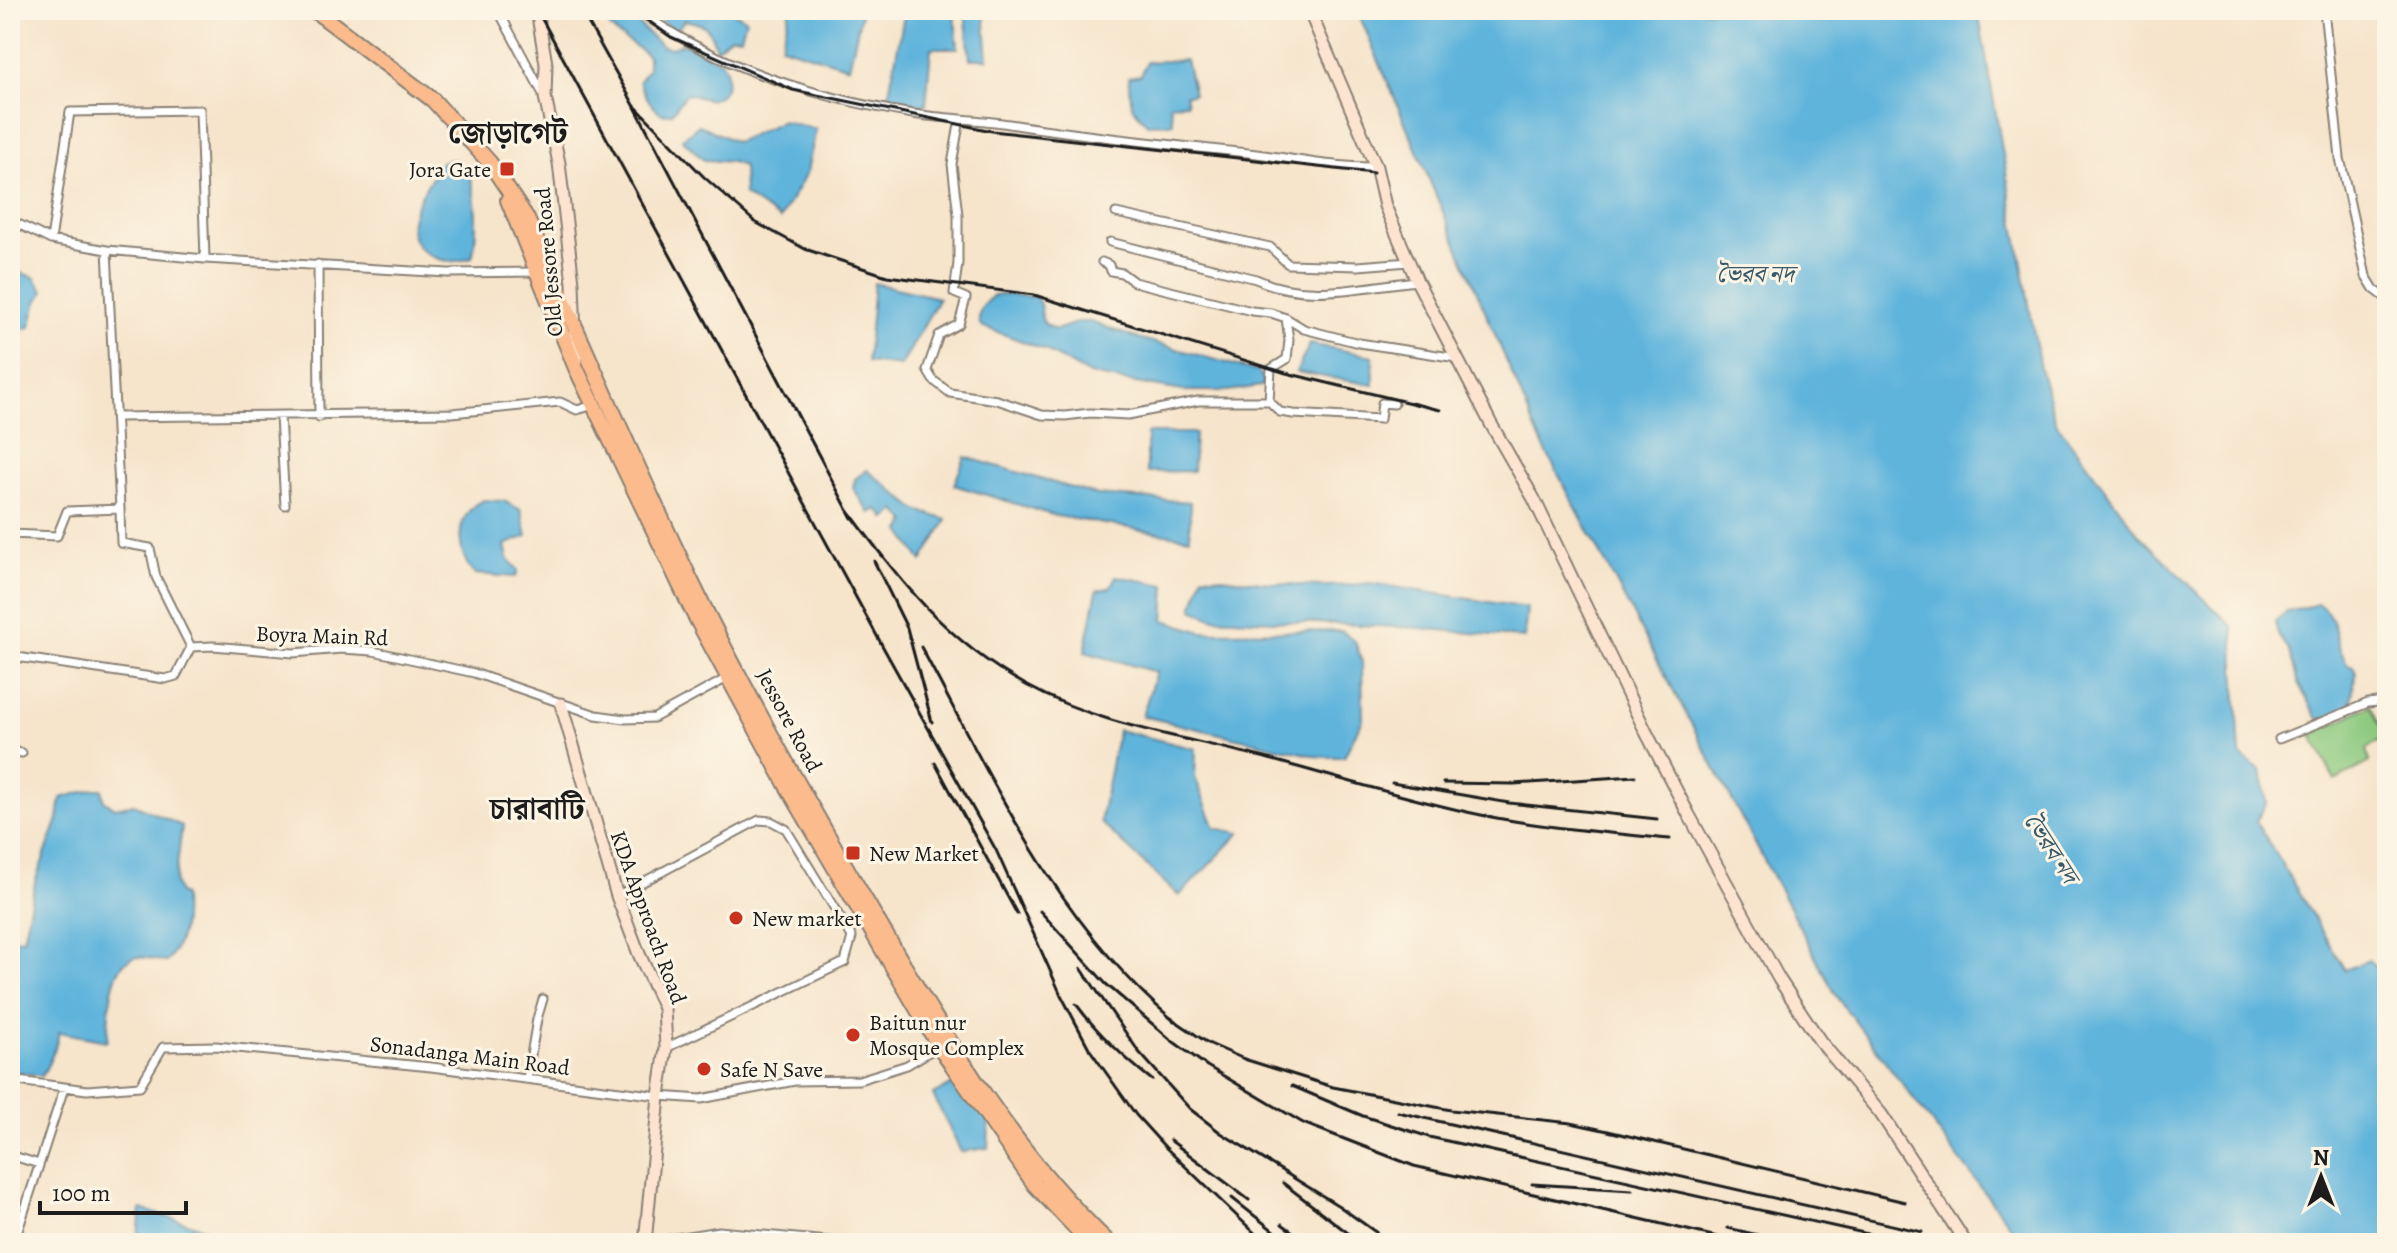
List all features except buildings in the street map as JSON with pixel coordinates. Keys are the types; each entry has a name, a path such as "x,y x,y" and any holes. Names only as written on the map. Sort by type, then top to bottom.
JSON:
{"highway":[{"name":"Jessore Road","path":"314,10 433,100 469,137 526,217 706,611 793,774 910,979 995,1110 1042,1174 1109,1243"},
{"name":"Jessore Road","path":"499,177 576,368 694,614 870,930 939,1046 1035,1185 1090,1243"}],"street":[{"path":"498,10 545,97"},
{"name":"Old Jessore Road","path":"537,10 546,64 545,97 559,163 576,331 576,368"},
{"path":"638,10 675,36 773,80 913,114 1240,152 1343,168 1376,167"},
{"path":"1309,10 1376,167 1385,206 1417,281 1534,499 1689,815 1779,979 1820,1041 1881,1114 1966,1243"},
{"path":"2324,10 2340,158 2366,276 2374,289 2387,299"},
{"path":"51,240 70,112 200,110 205,259"},
{"path":"960,119 952,164 958,215 958,263 954,293 966,298 959,324 939,335 927,370 933,380 950,393 997,400 1022,410 1054,416 1090,413 1128,415 1198,401 1269,401 1280,412 1380,419 1382,403 1394,404"},
{"path":"1116,213 1270,247 1288,264 1358,266 1409,262"},
{"path":"10,220 51,240 107,250 448,273 537,272"},
{"path":"1110,242 1256,279 1269,286 1299,291 1338,292 1417,281"},
{"path":"10,656 171,679 176,676 191,647 156,577 150,548 121,543 107,250"},
{"path":"1102,262 1109,265 1111,271 1122,273 1134,282 1286,318 1304,329 1359,343 1457,358"},
{"path":"318,264 319,417"},
{"path":"1269,401 1271,369 1287,359 1289,340 1286,318"},
{"path":"117,417 319,417 452,413 560,402 577,410 594,405"},
{"path":"280,416 285,505"},
{"path":"10,534 57,536 67,511 120,509"},
{"name":"Boyra Main Rd","path":"191,647 293,653 342,649 373,651 474,673 596,715 625,719 654,718 729,677"},
{"path":"2279,739 2368,703 2387,701"},
{"name":"KDA Approach Road","path":"561,704 617,896 664,1008 666,1048 645,1243"},
{"path":"10,751 22,753"},
{"path":"617,896 759,820 771,821 786,829 852,937 845,962 666,1048"},
{"path":"852,937 870,930"},
{"path":"527,1079 543,999"},
{"name":"Sonadanga Main Road","path":"10,1080 87,1090 140,1086 163,1047 203,1046 415,1066 701,1099 795,1081 859,1080 907,1065 939,1046"},
{"path":"17,1242 64,1088"},
{"path":"10,1155 39,1164"},
{"path":"645,1243 719,1231 851,1243"}],"green space":[{"path":"2370,705 2385,736 2367,749 2370,762 2335,781 2312,735"}],"water":[{"path":"606,10 623,10 662,46 672,48 682,43 721,61 727,77 722,93 709,99 686,94 672,113 662,114 648,99 639,81 648,69 648,57 613,31 608,25"},
{"path":"646,10 729,10 746,19 741,37 731,36 716,49 709,31 703,25 684,20 676,32"},
{"path":"790,10 862,10 849,67 781,46"},
{"path":"905,10 954,10 958,48 931,48 926,105 888,98"},
{"path":"965,10 984,10 988,59 970,59"},
{"name":"ভৈরব নদ","path":"1357,10 1978,10 2040,368 2056,423 2140,536 2233,627 2240,755 2261,771 2267,803 2256,821 2345,970 2369,960 2387,978 2387,1243 2023,1243 1838,999 1541,442"},
{"path":"1186,60 1194,94 1185,95 1187,103 1170,104 1173,123 1147,124 1132,106 1128,77 1141,75 1147,62"},
{"path":"782,121 816,129 807,172 780,219 744,195 743,166 704,160 682,139 699,125 736,142"},
{"path":"455,160 468,172 475,203 472,257 456,261 430,255 418,246 412,235 415,210 441,162"},
{"path":"10,274 34,277 44,292 37,302 30,327 10,333"},
{"path":"874,283 939,298 901,366 867,362"},
{"path":"999,294 1036,297 1042,320 1056,330 1079,322 1091,322 1259,372 1264,381 1261,386 1228,391 1183,391 1086,373 1043,349 981,326 979,316 983,307"},
{"path":"1310,344 1373,356 1374,385 1296,372"},
{"path":"1147,433 1195,433 1193,471 1147,472"},
{"path":"965,457 1096,495 1190,502 1190,538 1056,516 954,485"},
{"path":"867,470 917,510 947,520 922,561 901,531 907,522 896,510 886,519 878,509 870,513 853,488 855,479"},
{"path":"484,500 504,501 521,510 527,536 505,545 508,558 518,571 516,577 474,574 463,555 463,524 474,506"},
{"path":"1203,575 1307,586 1370,583 1527,608 1524,638 1418,628 1212,618 1193,609"},
{"path":"1116,576 1166,585 1164,620 1202,632 1342,631 1355,641 1362,662 1363,719 1344,757 1320,757 1142,716 1156,672 1085,652 1097,590 1110,588"},
{"path":"2318,604 2330,617 2340,650 2347,664 2353,666 2356,672 2350,709 2322,720 2317,718 2298,683 2290,652 2278,635 2275,621 2287,612"},
{"path":"1118,730 1196,749 1195,777 1215,828 1240,833 1179,896 1100,822"},
{"path":"102,789 104,800 115,808 134,804 182,826 175,883 183,895 180,939 166,962 143,957 126,961 115,980 107,1041 59,1032 42,1076 10,1071 10,938 23,939 35,882 58,819 61,798"},
{"path":"960,1080 989,1121 988,1148 961,1152 933,1095"},
{"path":"141,1209 207,1229 204,1243 137,1243"}],"railway":[{"path":"537,10 996,850 1061,995 1090,1050 1136,1115 1165,1147 1265,1243"},
{"path":"581,10 852,518"},
{"path":"633,10 671,37 793,90 992,131 1373,173"},
{"path":"634,105 704,177 755,222 805,249 887,276 1034,295 1286,373 1440,410"},
{"path":"847,509 906,585 948,629 998,668 1026,685 1084,711 1145,730 1269,759 1467,812 1543,825 1670,839"},
{"path":"874,561 907,628 932,722"},
{"path":"921,647 1002,798 1061,894 1095,940 1132,982 1174,1021"},
{"path":"935,763 1017,914"},
{"path":"1443,783 1514,784 1635,776"},
{"path":"1392,783 1509,803 1657,819"},
{"path":"1040,911 1106,984 1171,1040 1207,1066 1303,1123 1414,1166 1743,1243"},
{"path":"1081,968 1139,1052 1190,1109 1221,1133 1339,1206 1391,1243"},
{"path":"1076,1004 1111,1045 1152,1080"},
{"path":"1168,1016 1208,1043 1244,1059 1333,1087 1451,1110 1571,1123 1905,1202"},
{"path":"1292,1086 1363,1116 1429,1137 1900,1241"},
{"path":"1398,1112 1922,1232"},
{"path":"1170,1140 1249,1200"},
{"path":"1283,1183 1361,1243"},
{"path":"1532,1184 1632,1190"},
{"path":"1232,1198 1289,1243"},
{"path":"1282,1224 1308,1243"},
{"path":"1728,1228 1792,1243"}],"place":[{"name":"Jora Gate","path":"507,169"},
{"name":"New Market","path":"853,853"},
{"name":"New market","path":"736,918"},
{"name":"Baitun nur Mosque Complex","path":"853,1035"},
{"name":"Safe N Save","path":"704,1069"}],"district":[{"name":"জোড়াগেট","path":"508,133"},
{"name":"চারাবাটি","path":"537,809"}]}
